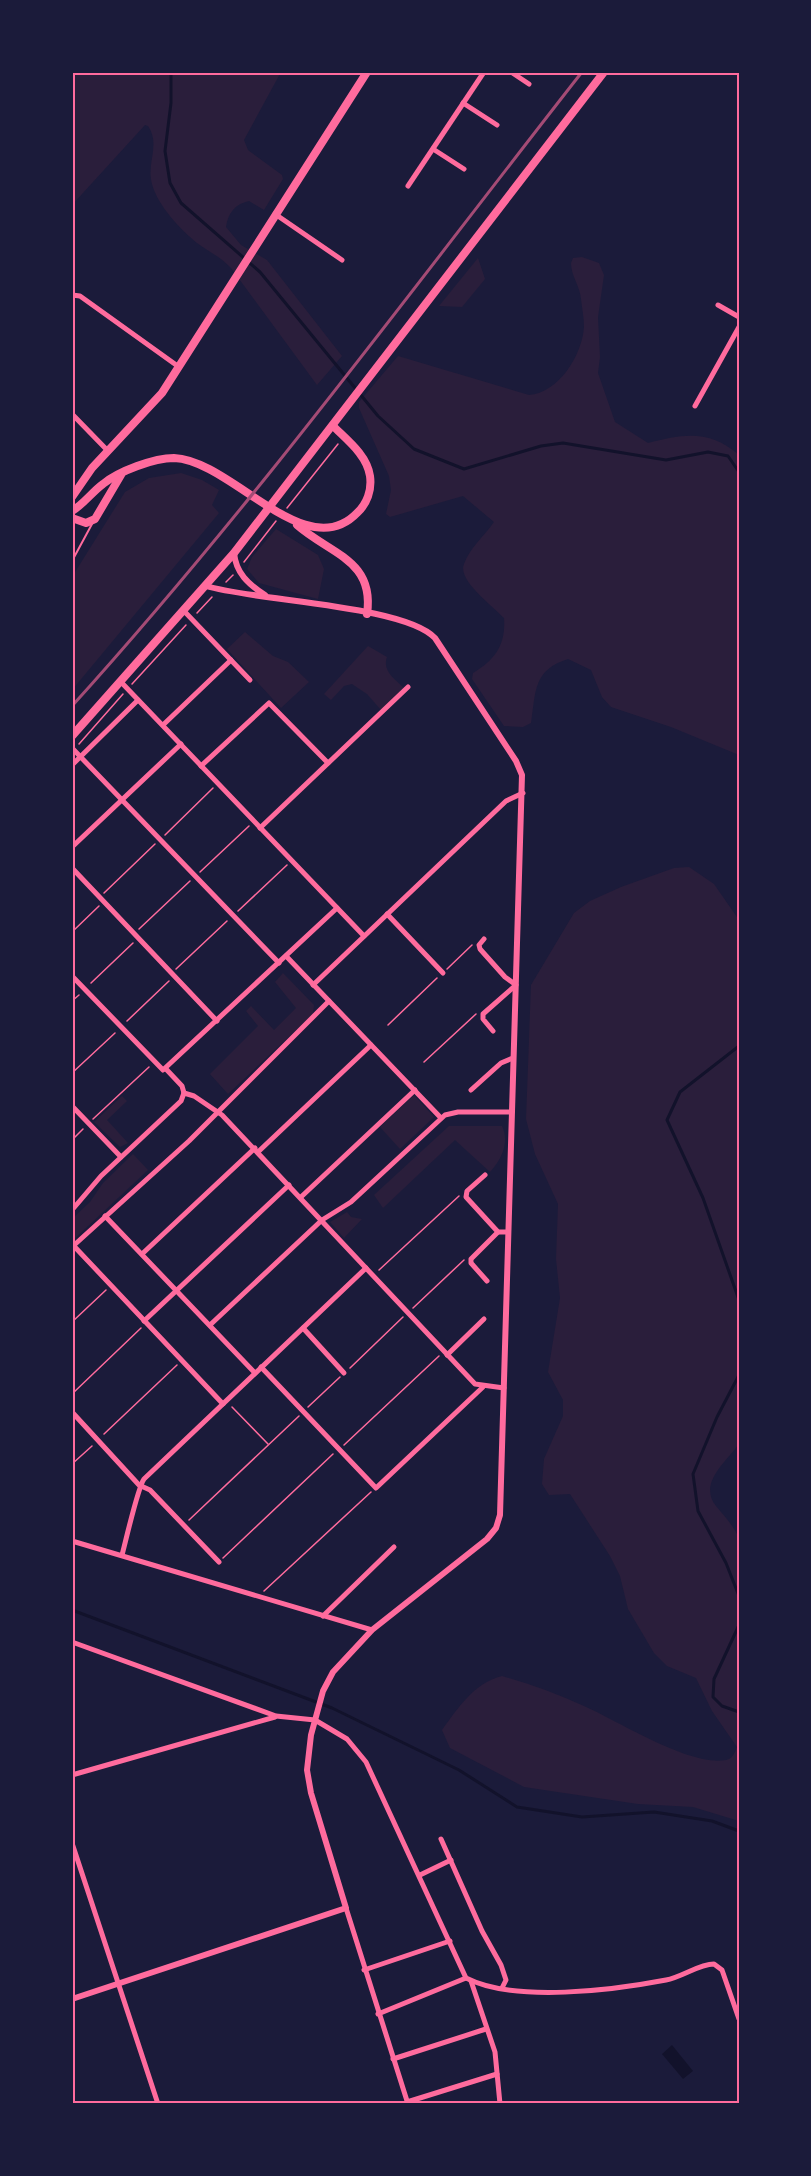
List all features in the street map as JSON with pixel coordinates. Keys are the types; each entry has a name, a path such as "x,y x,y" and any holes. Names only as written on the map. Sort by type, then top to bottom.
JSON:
{"main road":[{"path":"72,497 92,468 156,401 367,72"},
{"path":"72,736 124,685 234,553 604,72"},
{"path":"72,511 105,482 147,462 177,458 203,464 286,515 312,528 334,526 353,517 363,507 369,494 370,473 362,456 333,426"},
{"path":"72,518 86,523 95,519 121,475"},
{"path":"286,515 360,570 368,587 367,614"}],"street":[{"path":"408,186 484,72"},
{"path":"511,72 529,84"},
{"path":"463,103 497,125"},
{"path":"433,149 464,169"},
{"path":"275,214 342,260"},
{"path":"72,295 80,296 179,367"},
{"path":"718,305 739,317"},
{"path":"695,406 739,327"},
{"path":"72,414 108,451"},
{"path":"234,553 238,569 252,587 265,596"},
{"path":"206,586 413,623 425,629 435,638 516,761 522,775 500,1515 496,1528 487,1539 372,1630 333,1672 317,1708 308,1756 309,1781 364,1970 407,2103 497,2074"},
{"path":"184,611 250,680"},
{"path":"163,726 231,660"},
{"path":"124,685 364,936"},
{"path":"261,828 408,687"},
{"path":"72,765 138,700"},
{"path":"201,766 269,703 328,763"},
{"path":"72,847 181,744"},
{"path":"73,749 279,963"},
{"path":"313,985 506,801 523,793"},
{"path":"72,868 217,1021"},
{"path":"165,1070 337,908"},
{"path":"387,914 443,973"},
{"path":"484,939 479,945 505,977 516,985"},
{"path":"286,956 441,1118"},
{"path":"72,976 154,1063 182,1086 184,1094 181,1101 121,1157 72,1210"},
{"path":"493,1031 483,1019 483,1014 516,985"},
{"path":"225,1402 182,1361 72,1246 157,1171 329,1001"},
{"path":"142,1254 371,1045"},
{"path":"471,1090 501,1063 513,1058"},
{"path":"300,1197 415,1090"},
{"path":"184,1094 194,1096 218,1111 476,1384 483,1387 504,1388"},
{"path":"72,1106 121,1157"},
{"path":"210,1325 322,1220 351,1202 441,1118 458,1112 512,1112"},
{"path":"485,1175 466,1195 498,1232"},
{"path":"145,1322 176,1290 289,1185"},
{"path":"105,1216 255,1373"},
{"path":"487,1281 471,1263 471,1259 498,1232 508,1232"},
{"path":"122,1555 139,1497 139,1485 366,1268"},
{"path":"446,1353 484,1319"},
{"path":"303,1328 344,1373"},
{"path":"261,1367 376,1488 483,1387"},
{"path":"72,1412 139,1485 150,1490 219,1562"},
{"path":"72,1541 372,1630"},
{"path":"323,1616 394,1547"},
{"path":"72,1642 276,1716 315,1720 347,1739 362,1756 469,1979 495,2052 500,2104"},
{"path":"72,1775 276,1716"},
{"path":"441,1839 482,1930 501,1965 506,1980 502,1988"},
{"path":"72,1843 158,2104"},
{"path":"420,1875 451,1860"},
{"path":"72,1999 346,1908"},
{"path":"364,1970 450,1941"},
{"path":"378,2014 469,1979 502,1988 551,1992 599,1990 669,1980 710,1964 717,1965 727,1981 739,2019"},
{"path":"393,2059 486,2029"}],"lane":[{"path":"72,561 95,519"}],"path":[{"path":"73,749 124,685 219,590 286,515 344,437"},
{"path":"72,932 104,902"},
{"path":"72,1001 138,938"},
{"path":"388,1025 470,947 479,945"},
{"path":"424,1062 472,1016 483,1014"},
{"path":"72,1140 154,1063"},
{"path":"374,1276 458,1198 466,1195"},
{"path":"184,1525 463,1261 471,1259"},
{"path":"72,1322 111,1285"},
{"path":"72,1394 145,1322"},
{"path":"348,1442 446,1353"},
{"path":"72,1464 182,1361"},
{"path":"225,1402 268,1445"},
{"path":"219,1562 333,1455"},
{"path":"258,1596 376,1488"}],"shaded area":[{"path":"72,72 281,72 244,140 248,150 282,175 283,179 264,210 249,201 244,202 233,210 228,217 226,227 241,245 267,260 342,356 317,385 231,268 190,237 164,209 152,184 153,140 148,126 145,125 72,205"},
{"path":"582,257 599,263 604,275 598,317 600,357 598,373 615,422 648,443 673,437 706,437 739,455 739,755 671,727 611,707 602,697 591,670 568,659 548,669 542,676 538,683 531,723 523,727 504,726 472,679 473,673 493,657 501,644 504,618 471,585 463,570 470,553 494,522 463,496 390,517 386,514 391,490 389,476 359,408 359,402 398,356 529,395 550,388 567,371 579,350 582,338 584,324 581,299 571,263 573,258"},
{"path":"478,258 485,279 462,307 439,306"},
{"path":"181,473 202,480 219,490 212,505 219,513 72,690 72,577 125,492 149,478"},
{"path":"276,529 318,555 324,569 318,599 259,583 247,569 252,557"},
{"path":"245,632 273,656 288,662 309,682 281,708 227,649"},
{"path":"368,646 387,657 388,671 404,688 381,710 367,694 352,684 344,686 331,700 324,694"},
{"path":"689,867 714,884 739,920 739,1444 721,1465 710,1489 716,1506 739,1538 739,1821 693,1807 638,1804 524,1787 450,1748 442,1730 475,1690 492,1679 502,1676 564,1697 654,1741 693,1757 726,1760 732,1757 737,1747 712,1711 696,1678 667,1666 654,1653 628,1609 620,1576 610,1556 570,1494 549,1495 542,1484 544,1459 563,1416 563,1400 548,1372 560,1298 556,1259 558,1204 535,1154 526,1119 531,985 574,913 590,901 674,868"},
{"path":"283,973 314,1005 313,1014 228,1094 210,1074 258,1026 246,1011 251,1006 274,1030 296,1008 275,982"},
{"path":"414,1095 434,1117 400,1149 380,1127"},
{"path":"122,1096 127,1101 107,1120 128,1143 120,1147 94,1122"},
{"path":"449,1126 502,1126 505,1145 501,1157 490,1172 455,1140 383,1208 374,1195"},
{"path":"133,1154 148,1170 72,1241 72,1219 90,1202 103,1183"},
{"path":"347,1212 351,1217 362,1219 344,1238 330,1222"},
{"path":"672,2045 693,2071 683,2079 662,2054"}],"waterway":[{"path":"171,72 171,103 165,151 170,183 181,203 260,272 378,416 414,449 464,469 541,446 563,443 666,460 708,452 728,456 739,472"},
{"path":"739,1046 680,1092 667,1120 703,1198 739,1300"},
{"path":"739,1375 717,1417 693,1474 698,1511 726,1563 739,1596"},
{"path":"72,1610 332,1708 459,1770 517,1807 582,1817 654,1812 712,1821 739,1831"},
{"path":"739,1625 714,1679 713,1697 722,1706 739,1712"}],"railway":[{"path":"72,706 205,552 333,394 582,72"}]}
